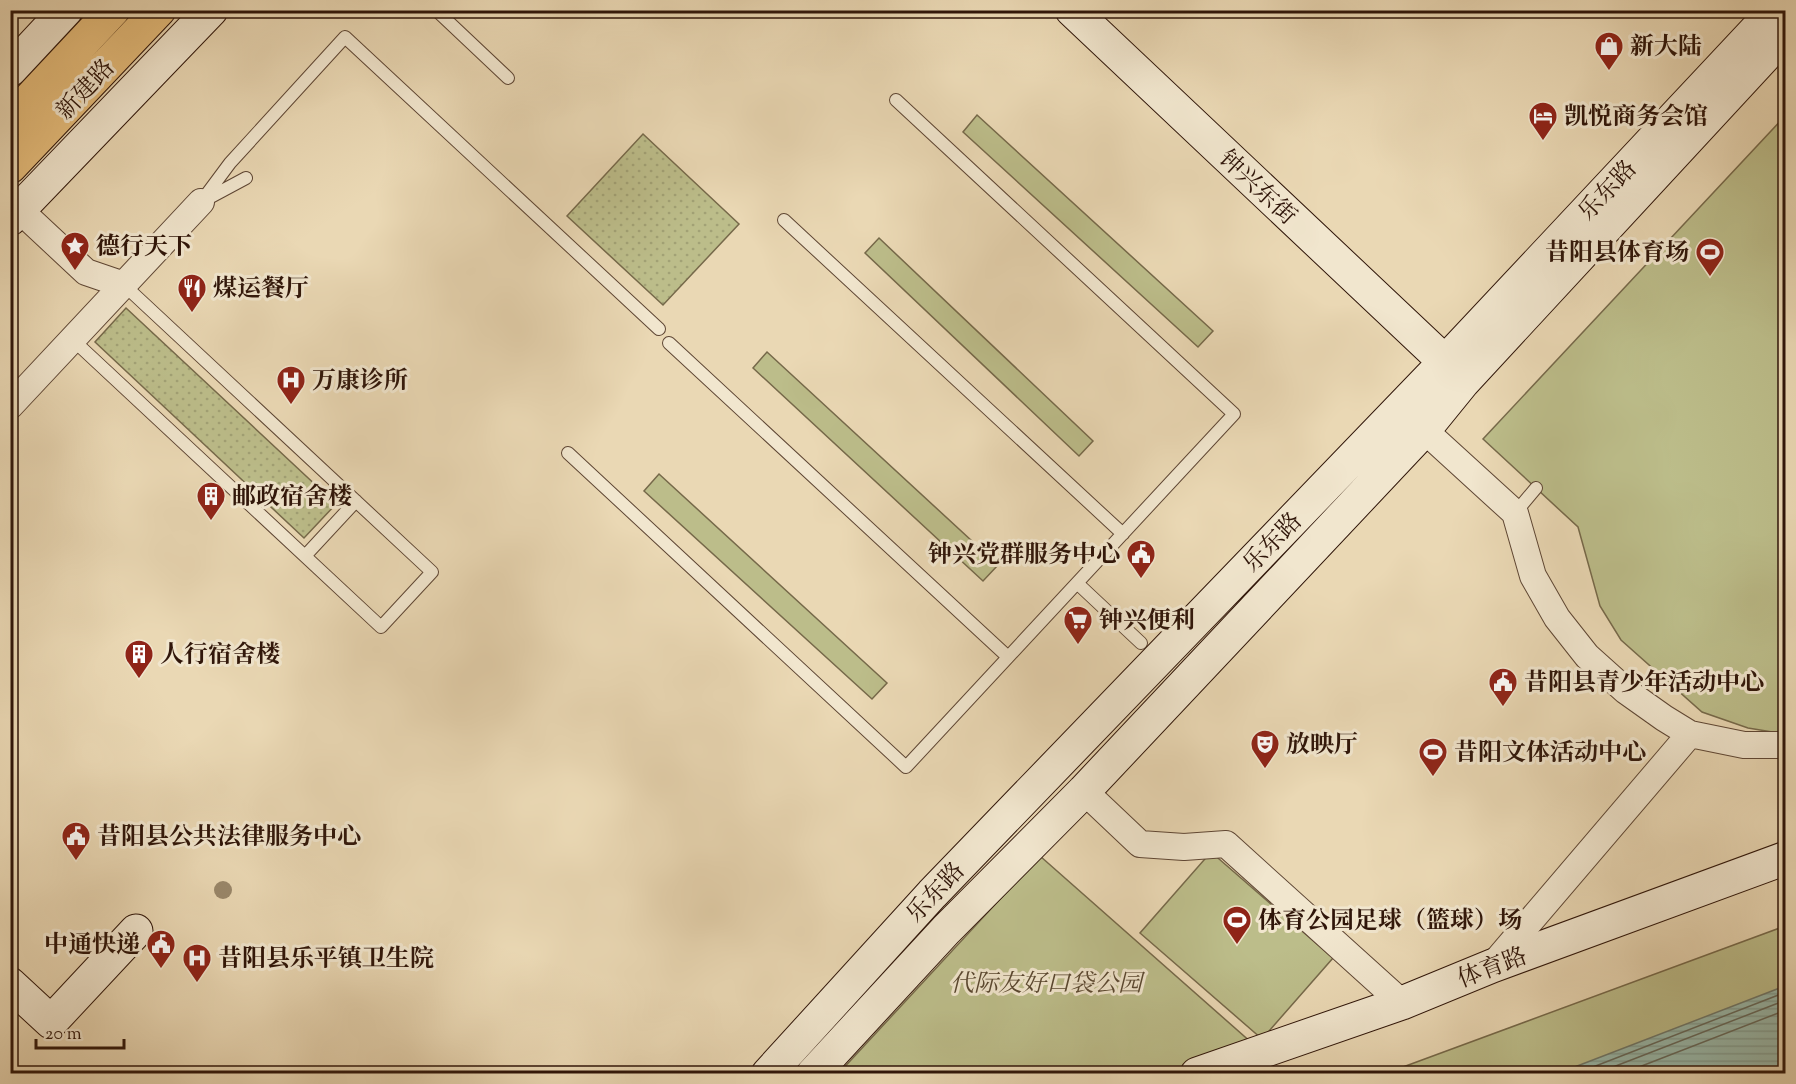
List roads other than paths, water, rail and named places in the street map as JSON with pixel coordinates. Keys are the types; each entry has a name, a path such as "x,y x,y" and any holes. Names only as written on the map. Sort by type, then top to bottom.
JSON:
{"main road":[{"path":"18,90 66,10"},
{"name":"新建路","path":"18,90 113,10"},
{"name":"新建路","path":"10,167 159,10"},
{"path":"14,210 211,10"},
{"name":"钟兴东街","path":"1072,10 1445,362"},
{"name":"乐东路","path":"768,1074 932,894 1445,362 1775,10"},
{"name":"乐东路","path":"813,1074 946,930 1084,791 1424,430 1463,381 1785,33"},
{"name":"体育路","path":"1197,1074 1402,1003 1492,966 1785,858"},
{"path":"10,984 51,1022 136,931"}],"street":[{"path":"10,406 201,202"},
{"path":"14,210 86,272 124,285"},
{"path":"1424,430 1515,513 1533,576 1557,618 1587,656 1626,691 1690,734 1744,746 1785,745"},
{"path":"1492,966 1690,734"},
{"path":"1084,791 1140,844 1173,847 1226,844 1402,1003"}],"lane":[{"path":"436,10 508,78"},
{"path":"201,202 230,163 345,37 659,329"},
{"path":"568,453 906,767 1123,534 1234,414 896,100"},
{"path":"201,202 246,178"},
{"path":"784,220 1123,534"},
{"path":"72,339 381,627 432,572 124,285"},
{"path":"669,343 1008,657"},
{"path":"1515,513 1536,488"},
{"path":"305,556 356,501"},
{"path":"1077,583 1141,643"}],"water":[{"path":"1785,986 1785,1073 1560,1073 1572,1068"}],"place":[{"name":"新大陆","path":"1609,72"},
{"name":"凯悦商务会馆","path":"1543,142"},
{"name":"德行天下","path":"75,272"},
{"name":"昔阳县体育场","path":"1710,278"},
{"name":"煤运餐厅","path":"192,314"},
{"name":"万康诊所","path":"291,406"},
{"name":"邮政宿舍楼","path":"211,522"},
{"name":"钟兴党群服务中心","path":"1141,580"},
{"name":"钟兴便利","path":"1078,646"},
{"name":"人行宿舍楼","path":"139,680"},
{"name":"昔阳县青少年活动中心","path":"1503,708"},
{"name":"放映厅","path":"1265,770"},
{"name":"昔阳文体活动中心","path":"1433,778"},
{"name":"昔阳县公共法律服务中心","path":"76,862"},
{"name":"体育公园足球（篮球）场","path":"1237,946"},
{"name":"中通快递","path":"161,970"},
{"name":"昔阳县乐平镇卫生院","path":"197,984"}],"park label":[{"name":"代际友好口袋公园","path":"1046,983"}]}
